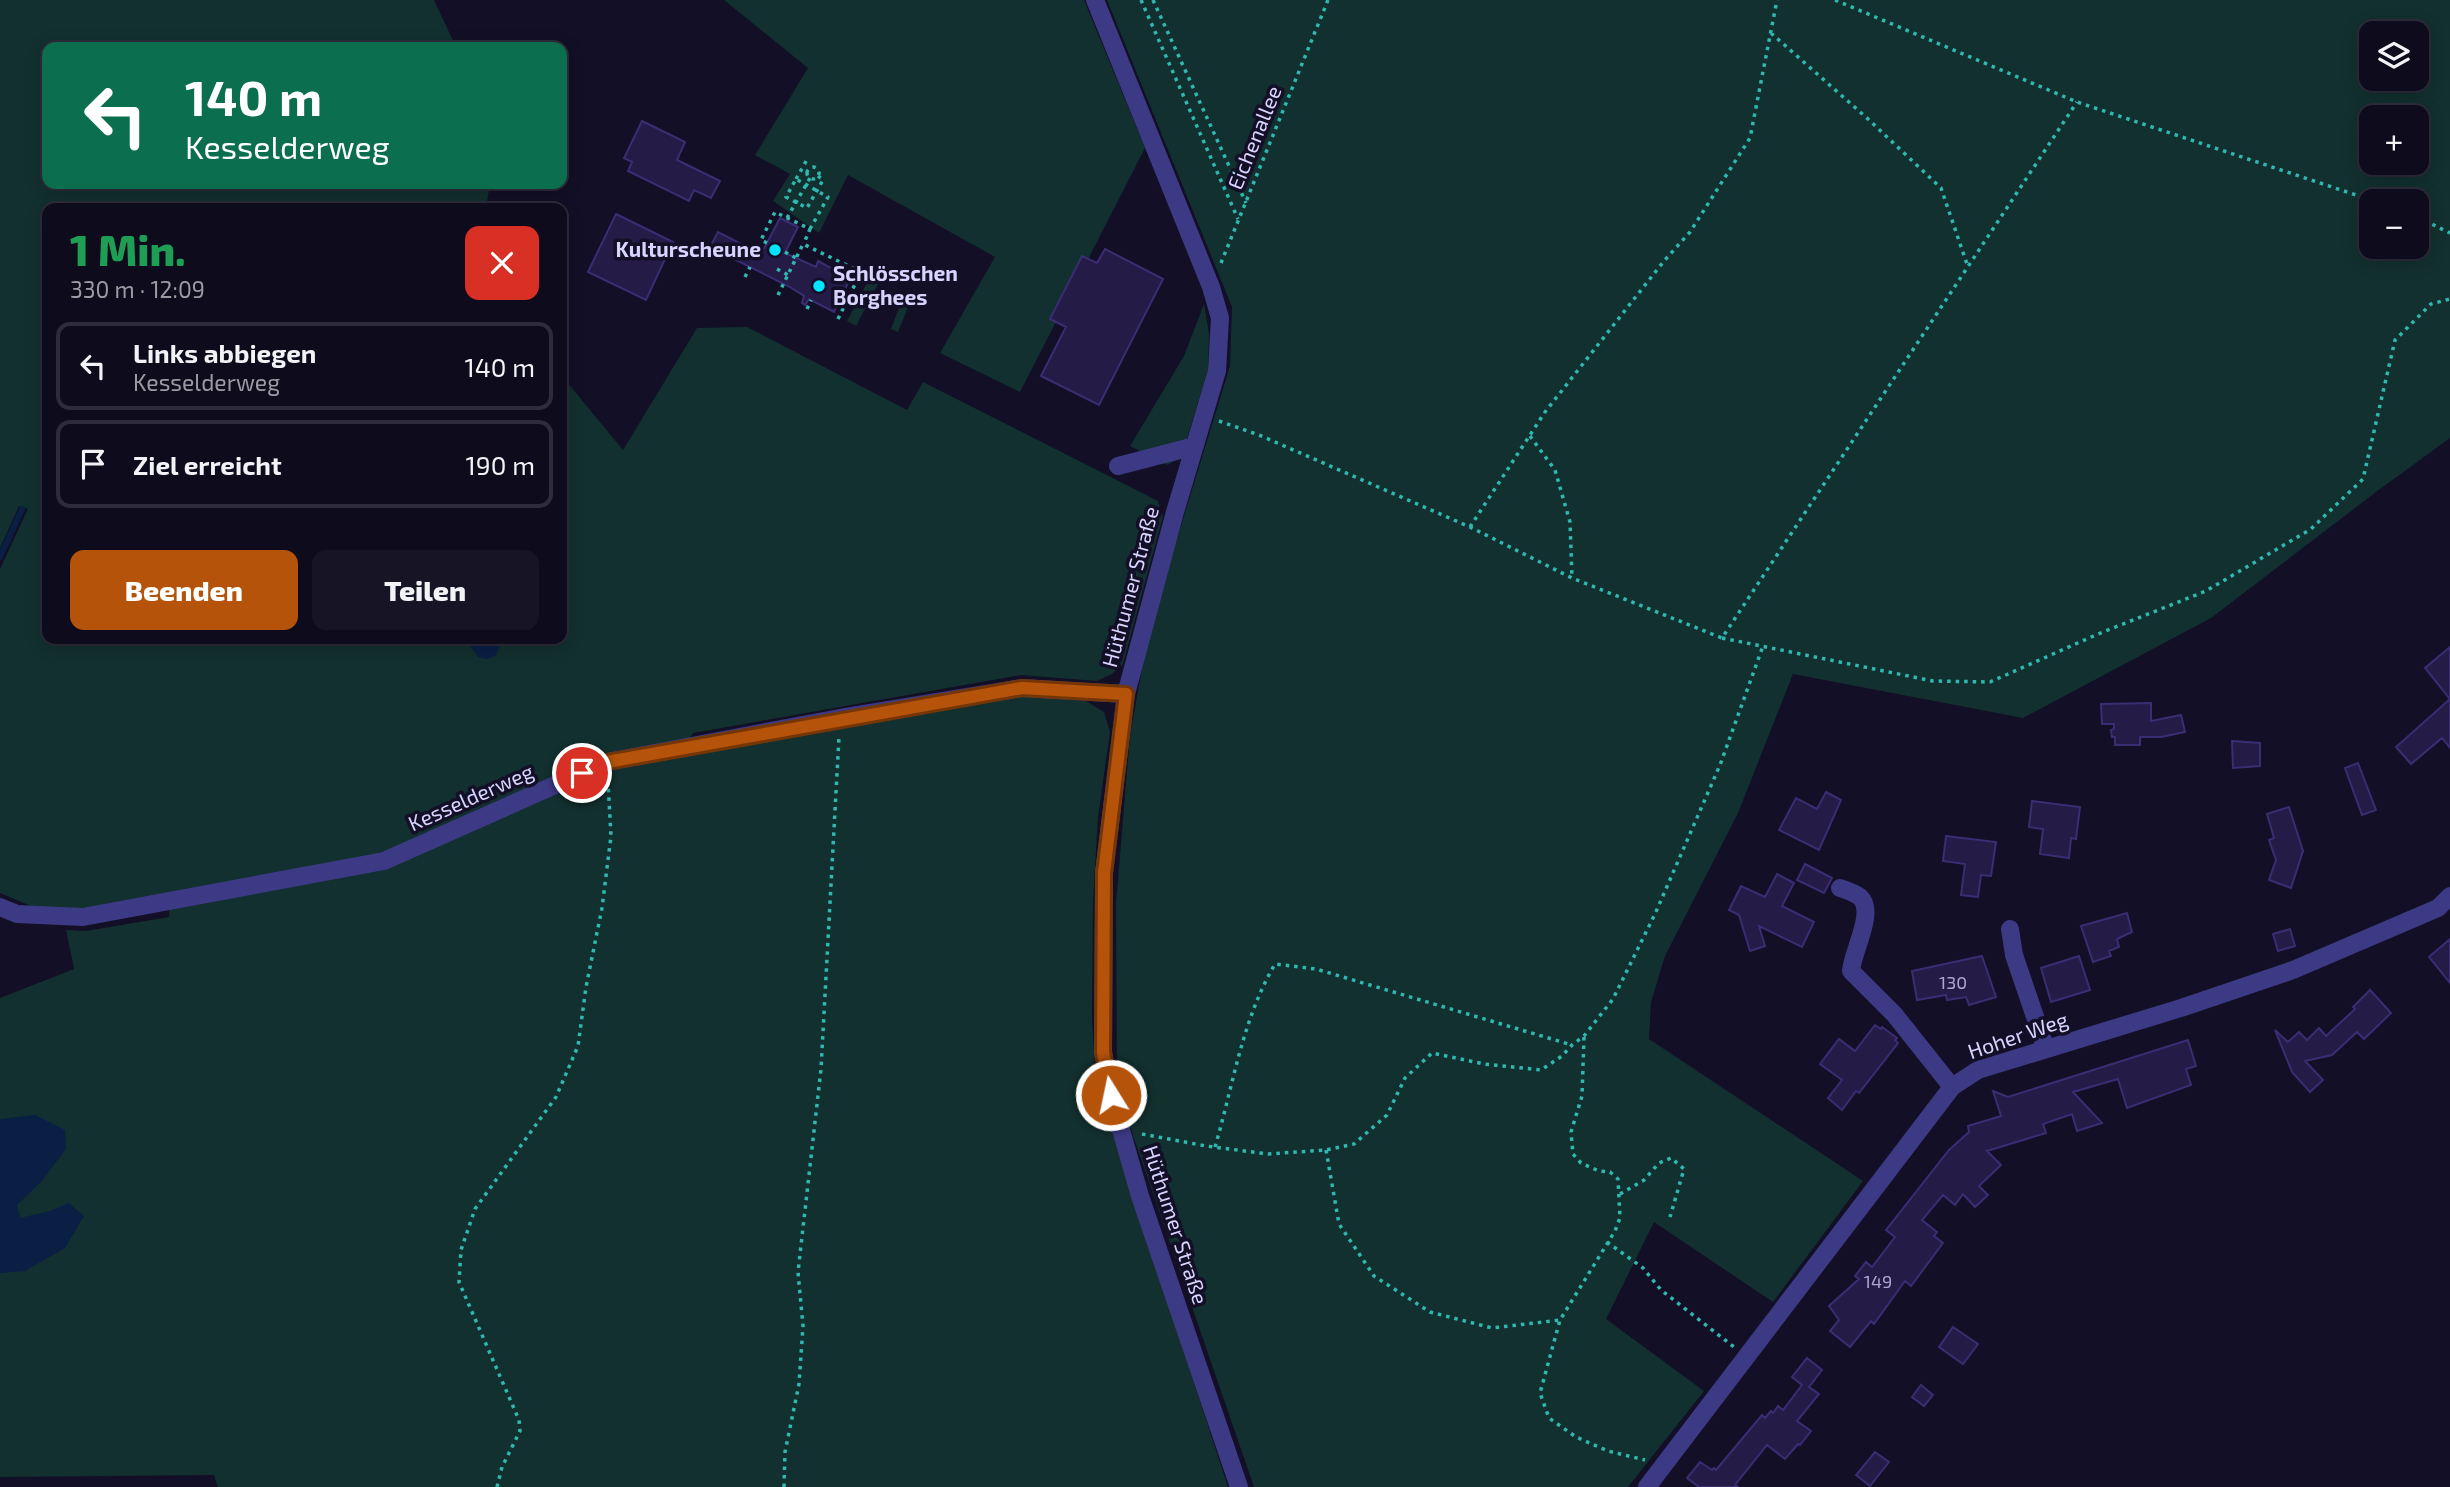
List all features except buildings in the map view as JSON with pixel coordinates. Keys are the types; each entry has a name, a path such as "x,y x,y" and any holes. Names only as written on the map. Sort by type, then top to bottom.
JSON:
{"street":[{"name":"Hüthumer Straße","path":"1095,0 1211,287 1220,318 1217,371 1175,512 1126,694 1104,887 1103,1052 1111,1095 1140,1196 1239,1487"},
{"path":"1118,466 1195,446"},
{"name":"Kesselderweg","path":"0,907 17,914 83,918 384,862 607,762 841,718 1022,688 1126,694"},
{"path":"1840,888 1860,897 1866,906 1867,916 1851,971 1894,1014 1952,1087"},
{"name":"Hoher Weg","path":"1647,1487 1952,1087 1978,1070 2293,970 2438,908 2450,896"},
{"path":"2010,929 2014,956 2046,1049"}],"path":[{"path":"1141,0 1239,220"},
{"path":"1153,0 1246,203"},
{"name":"Eichenallee","path":"1211,287 1328,0"},
{"path":"1471,527 1553,401 1690,232 1750,138 1777,0"},
{"path":"1835,0 2077,102 2359,196"},
{"path":"1770,33 1941,188 1968,267"},
{"path":"1722,638 2077,102"},
{"path":"805,169 815,167 818,176 823,180 807,208 786,197 805,169 808,158"},
{"path":"805,169 810,178"},
{"path":"788,219 810,178 818,176"},
{"path":"778,295 828,197 796,179"},
{"path":"767,243 761,240 775,212 810,229"},
{"path":"2429,223 2450,233"},
{"path":"803,244 861,272 836,323"},
{"path":"785,252 796,258"},
{"path":"828,266 832,258"},
{"path":"745,277 750,267"},
{"path":"777,269 788,275"},
{"path":"1204,415 1259,435 1471,527 1572,578 1722,638 1933,681 1990,682 2098,634 2206,591 2311,529 2363,479 2395,340 2431,304 2450,299"},
{"path":"807,309 811,300"},
{"path":"1530,436 1555,470 1570,522 1572,578"},
{"path":"1121,1131 1268,1154 1326,1150 1354,1144 1387,1115 1405,1078 1432,1053 1484,1064 1541,1070 1562,1056 1584,1036 1613,999 1655,914 1720,765 1763,646"},
{"path":"784,1487 785,1452 799,1384 803,1326 798,1272 821,1069 841,718"},
{"path":"497,1487 502,1467 520,1431 519,1420 459,1282 460,1250 475,1209 556,1097 578,1046 586,987 602,908 611,836 607,762"},
{"path":"1215,1147 1249,1022 1261,987 1275,964 1316,969 1572,1045"},
{"path":"1584,1036 1582,1096 1571,1132 1573,1154 1581,1163 1599,1171 1610,1171 1618,1180 1620,1218 1560,1320 1540,1393 1549,1418 1576,1437 1608,1451 1664,1465"},
{"path":"1326,1150 1339,1224 1374,1276 1430,1312 1492,1328 1560,1320"},
{"path":"1620,1194 1644,1180 1659,1163 1671,1158 1684,1169 1670,1217"},
{"path":"1608,1242 1643,1268 1661,1290 1746,1357"}],"green space":[{"path":"0,0 434,0 454,42 42,42 42,189 489,189 487,203 42,203 42,644 567,644 567,382 623,450 697,328 747,327 907,410 923,382 1158,501 1163,516 1123,664 1112,674 1097,681 1021,675 693,733 680,755 1022,695 1086,701 1104,712 1110,732 1098,817 1093,901 1092,1019 1096,1082 1228,1487 218,1487 214,1475 0,1477 0,998 74,969 66,930 86,931 169,917 170,896 84,911 31,906 0,893 0,569 28,509 19,506 0,548"},
{"path":"724,0 1084,0 1145,148 1020,392 940,353 995,257 848,175 819,233 773,201 790,174 755,155 808,68"},
{"path":"1107,0 2450,0 2450,438 2211,618 2023,718 1793,674 1738,813 1665,956 1651,1002 1649,1039 1863,1181 1773,1302 1654,1222 1606,1319 1704,1391 1628,1487 1254,1487 1126,1115 1117,1075 1116,904 1130,735 1149,630 1230,366 1232,307"},
{"path":"870,277 879,282 856,326 847,321"},
{"path":"905,292 913,295 898,332 891,329"},
{"path":"1204,304 1209,334 1208,370 1181,458 1167,465 1130,446 1184,356"}],"water":[{"path":"469,644 500,645 496,656 486,659 478,657"},
{"path":"35,1115 65,1130 66,1149 42,1181 17,1205 20,1218 69,1203 84,1216 65,1248 25,1271 0,1273 0,1119"}],"waterway":[{"path":"0,557 22,509"}],"place":[{"name":"Kulturscheune","path":"775,250"},
{"name":"Schlösschen Borghees","path":"819,286"}],"route":[{"path":"582,773 607,762 841,718 1022,688 1126,694 1104,873 1103,1052 1111,1095"}]}
